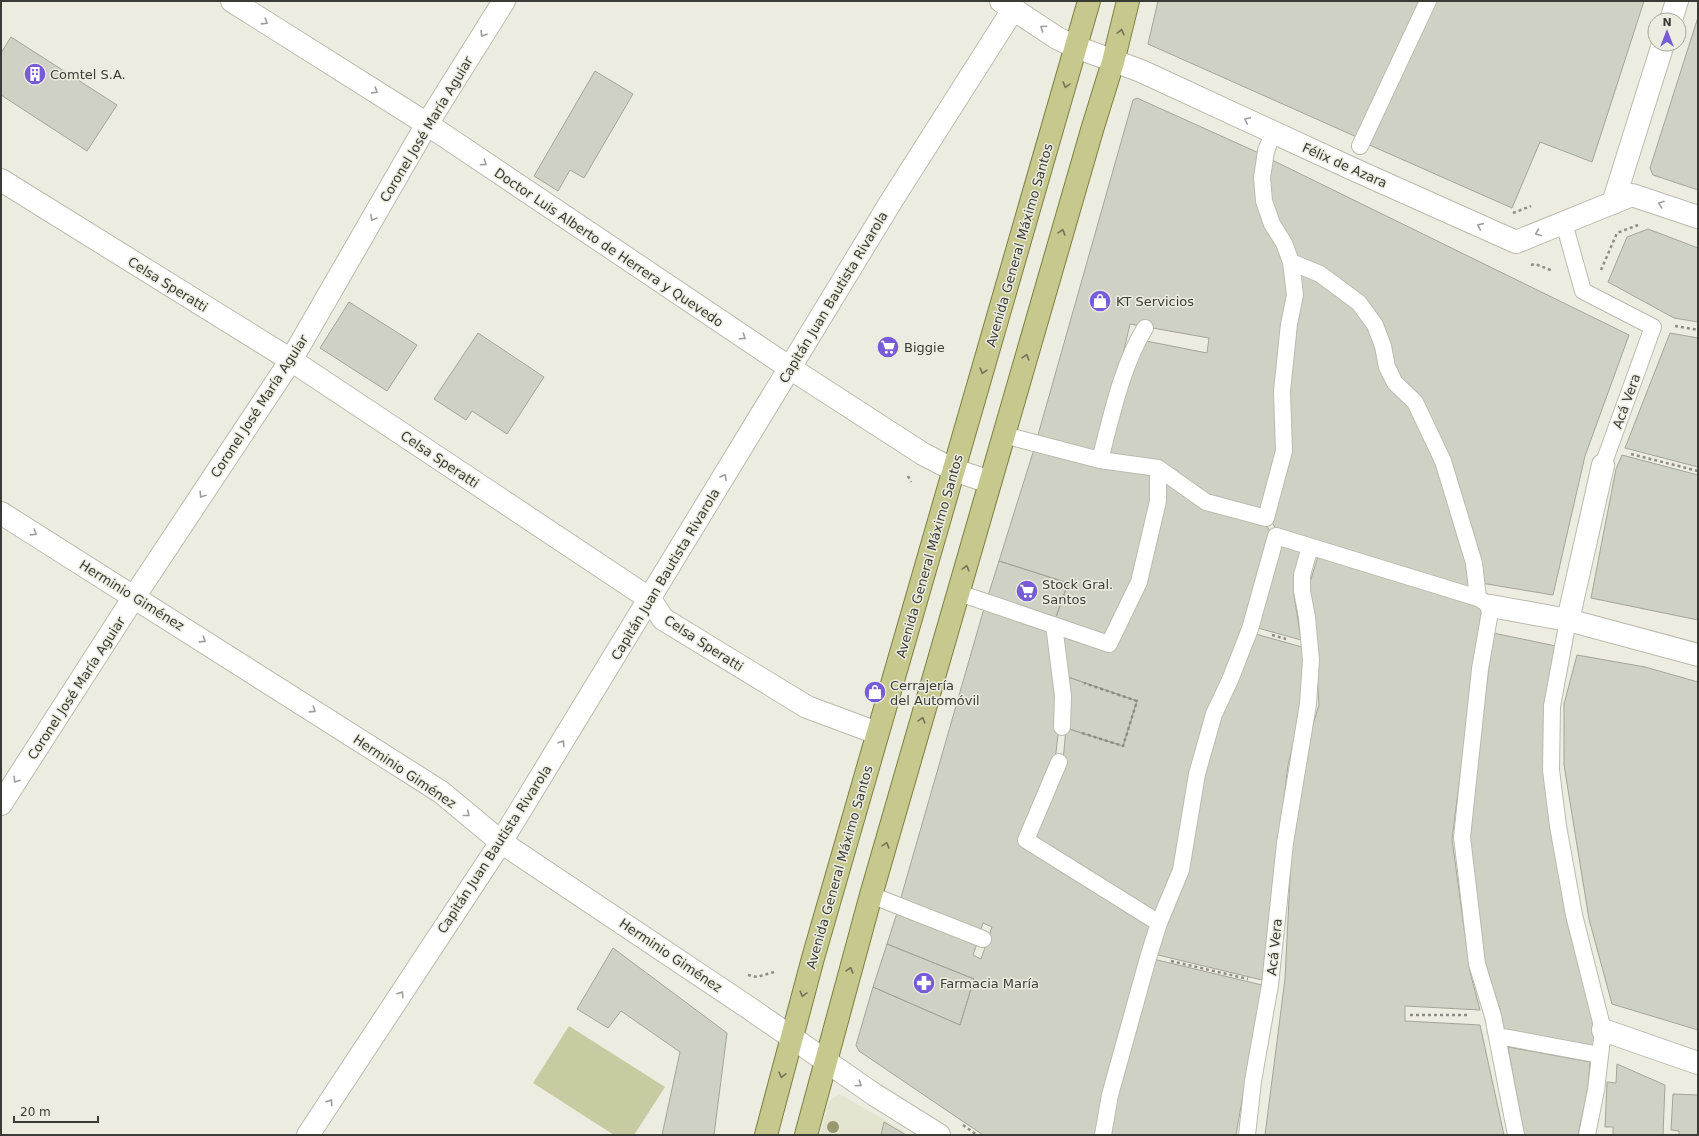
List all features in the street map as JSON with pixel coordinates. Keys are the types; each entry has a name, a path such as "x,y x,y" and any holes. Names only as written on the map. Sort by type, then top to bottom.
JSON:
{"main road":[{"name":"Avenida General Máximo Santos","path":"766,1135 877,734 1089,1"},
{"path":"806,1135 871,895 1113,62 1128,1"}],"street":[{"name":"Doctor Luis Alberto de Herrera y Quevedo","path":"232,1 427,124 790,368 923,454 954,470 990,482"},
{"name":"Coronel José María Aguiar","path":"1,804 134,597 291,360 427,124 504,1"},
{"path":"1674,12 1677,1"},
{"name":"Félix de Azara","path":"1008,5 1057,38 1076,47 1113,62 1141,71 1273,133 1516,242 1632,195 1698,217"},
{"name":"Capitán Juan Bautista Rivarola","path":"308,1135 501,842 892,200 1008,5"},
{"path":"1613,203 1660,52"},
{"name":"Celsa Speratti","path":"1,180 291,360 650,599 663,619 807,708 877,734"},
{"name":"Acá Vera","path":"1568,620 1606,456"},
{"name":"Herminio Giménez","path":"1,513 441,792 501,842 827,1062 939,1135"},
{"path":"1484,602 1568,620 1698,655"},
{"path":"1603,1030 1698,1063"}],"lane":[{"path":"1360,146 1428,1"},
{"path":"1004,435 1100,460 1158,468 1206,502 1266,518 1284,451 1282,391 1289,324 1295,295 1291,262 1284,243 1272,224 1264,201 1262,178 1266,151 1273,133"},
{"name":"Acá Vera","path":"1564,223 1583,291 1653,328 1606,456"},
{"path":"1291,262 1320,274 1359,303 1375,325 1383,346 1387,367 1395,383 1415,402 1443,461 1474,563 1484,602 1480,668 1462,837 1477,964 1498,1036 1516,1135"},
{"path":"1100,460 1117,396 1138,340 1145,328"},
{"path":"959,593 1109,644 1139,582 1158,502 1158,468"},
{"path":"1102,1135 1110,1095 1149,955 1159,923 1181,870 1198,774 1214,714 1230,680 1250,629 1276,536 1484,602"},
{"name":"Acá Vera","path":"1247,1135 1253,1081 1270,984 1285,843 1308,704 1311,660 1307,616 1302,591 1302,575 1310,547"},
{"path":"1568,620 1552,706 1551,770 1558,826 1574,915 1603,1030 1596,1090 1587,1135"},
{"path":"1054,625 1063,696 1062,727"},
{"path":"1059,762 1026,840 1159,923"},
{"path":"871,895 983,940"},
{"path":"1498,1036 1600,1055"}],"path":[{"path":"1606,456 1698,471"},
{"path":"1250,629 1309,645"},
{"path":"1061,676 1137,702 1123,746 1062,727"},
{"path":"1149,955 1270,984"},
{"path":"1410,1015 1493,1016"}],"shaded area":[{"path":"839,1094 909,1135 820,1135 829,1101"}],"green space":[{"path":"569,1026 665,1087 634,1135 614,1135 533,1083"}],"building":[{"path":"1158,1 1422,1 1359,138 1148,44"},
{"path":"1431,1 1644,1 1592,162 1540,142 1512,208 1365,143"},
{"path":"1698,17 1698,190 1653,175 1650,168"},
{"name":"Comtel S.A.","path":"11,37 117,105 87,151 1,95 1,53"},
{"path":"595,71 633,94 584,178 570,170 558,191 534,176"},
{"path":"1137,98 1261,154 1292,295 1280,450 1264,514 1208,500 1158,466 1101,458 1141,340 1207,353 1209,338 1130,324 1099,457 1036,442 1133,100"},
{"path":"1270,159 1629,335 1585,456 1553,595 1481,583 1419,400 1400,379 1362,300 1295,258 1269,200"},
{"path":"1648,229 1698,248 1698,322 1674,318 1608,282 1627,237"},
{"path":"1295,267 1357,305 1380,346 1440,462 1474,594 1278,533 1269,517 1298,295"},
{"path":"349,302 417,345 387,391 320,348"},
{"path":"478,333 544,377 507,434 472,411 466,420 434,399"},
{"path":"1670,333 1698,338 1698,467 1625,448"},
{"path":"1035,446 1155,470 1156,501 1136,581 1108,641 1054,623 1068,583 999,561"},
{"path":"1622,455 1698,475 1698,620 1591,598 1616,469"},
{"path":"1161,474 1263,520 1273,536 1244,627 1206,716 1175,868 1154,913 1029,838 1063,761 1066,728 1123,746 1137,701 1068,677 1060,632 1112,650"},
{"path":"1278,540 1305,550 1295,577 1294,595 1301,640 1254,627"},
{"path":"1318,556 1482,607 1452,839 1470,972 1480,1010 1405,1006 1405,1021 1480,1025 1504,1135 1265,1135 1285,979 1292,838 1305,750 1319,705 1315,643 1308,589"},
{"name":"Stock Gral. Santos","path":"999,561 1068,583 1054,623 987,599"},
{"path":"985,605 1051,628 1059,727 1055,761 1022,841 1154,924 1099,1135 983,1135 859,1051 856,1045 873,987 960,1025 974,979 887,944 898,910 978,941 973,955 981,959 992,927 983,923 980,932 900,901"},
{"path":"1252,633 1302,647 1304,656 1303,705 1288,765 1262,980 1154,954 1219,717"},
{"path":"1493,633 1556,646 1544,771 1551,832 1568,926 1596,1030 1595,1049 1504,1032 1500,1009 1484,963 1468,835"},
{"path":"1577,655 1645,667 1698,682 1698,1030 1612,1004 1589,919 1564,765 1564,704"},
{"path":"1068,677 1137,701 1123,746 1066,728"},
{"name":"Farmacia María","path":"887,944 974,979 960,1025 873,987"},
{"path":"613,948 727,1033 714,1135 662,1135 680,1052 621,1011 608,1028 577,1009"},
{"path":"1153,959 1262,985 1236,1135 1107,1135"},
{"path":"1508,1047 1590,1062 1588,1088 1578,1135 1524,1135"},
{"path":"1617,1064 1665,1085 1663,1135 1613,1135 1613,1127 1605,1127 1607,1082 1616,1083"},
{"path":"1673,1094 1698,1095 1698,1135 1679,1135 1679,1131 1671,1130"},
{"path":"884,1122 906,1135 881,1135"}],"place":[{"name":"Comtel S.A.","path":"35,74"},
{"name":"KT Servicios","path":"1100,301"},
{"name":"Biggie","path":"888,347"},
{"name":"Stock Gral. Santos","path":"1027,591"},
{"name":"Cerrajería del Automóvil","path":"875,692"},
{"name":"Farmacia María","path":"924,983"}]}
